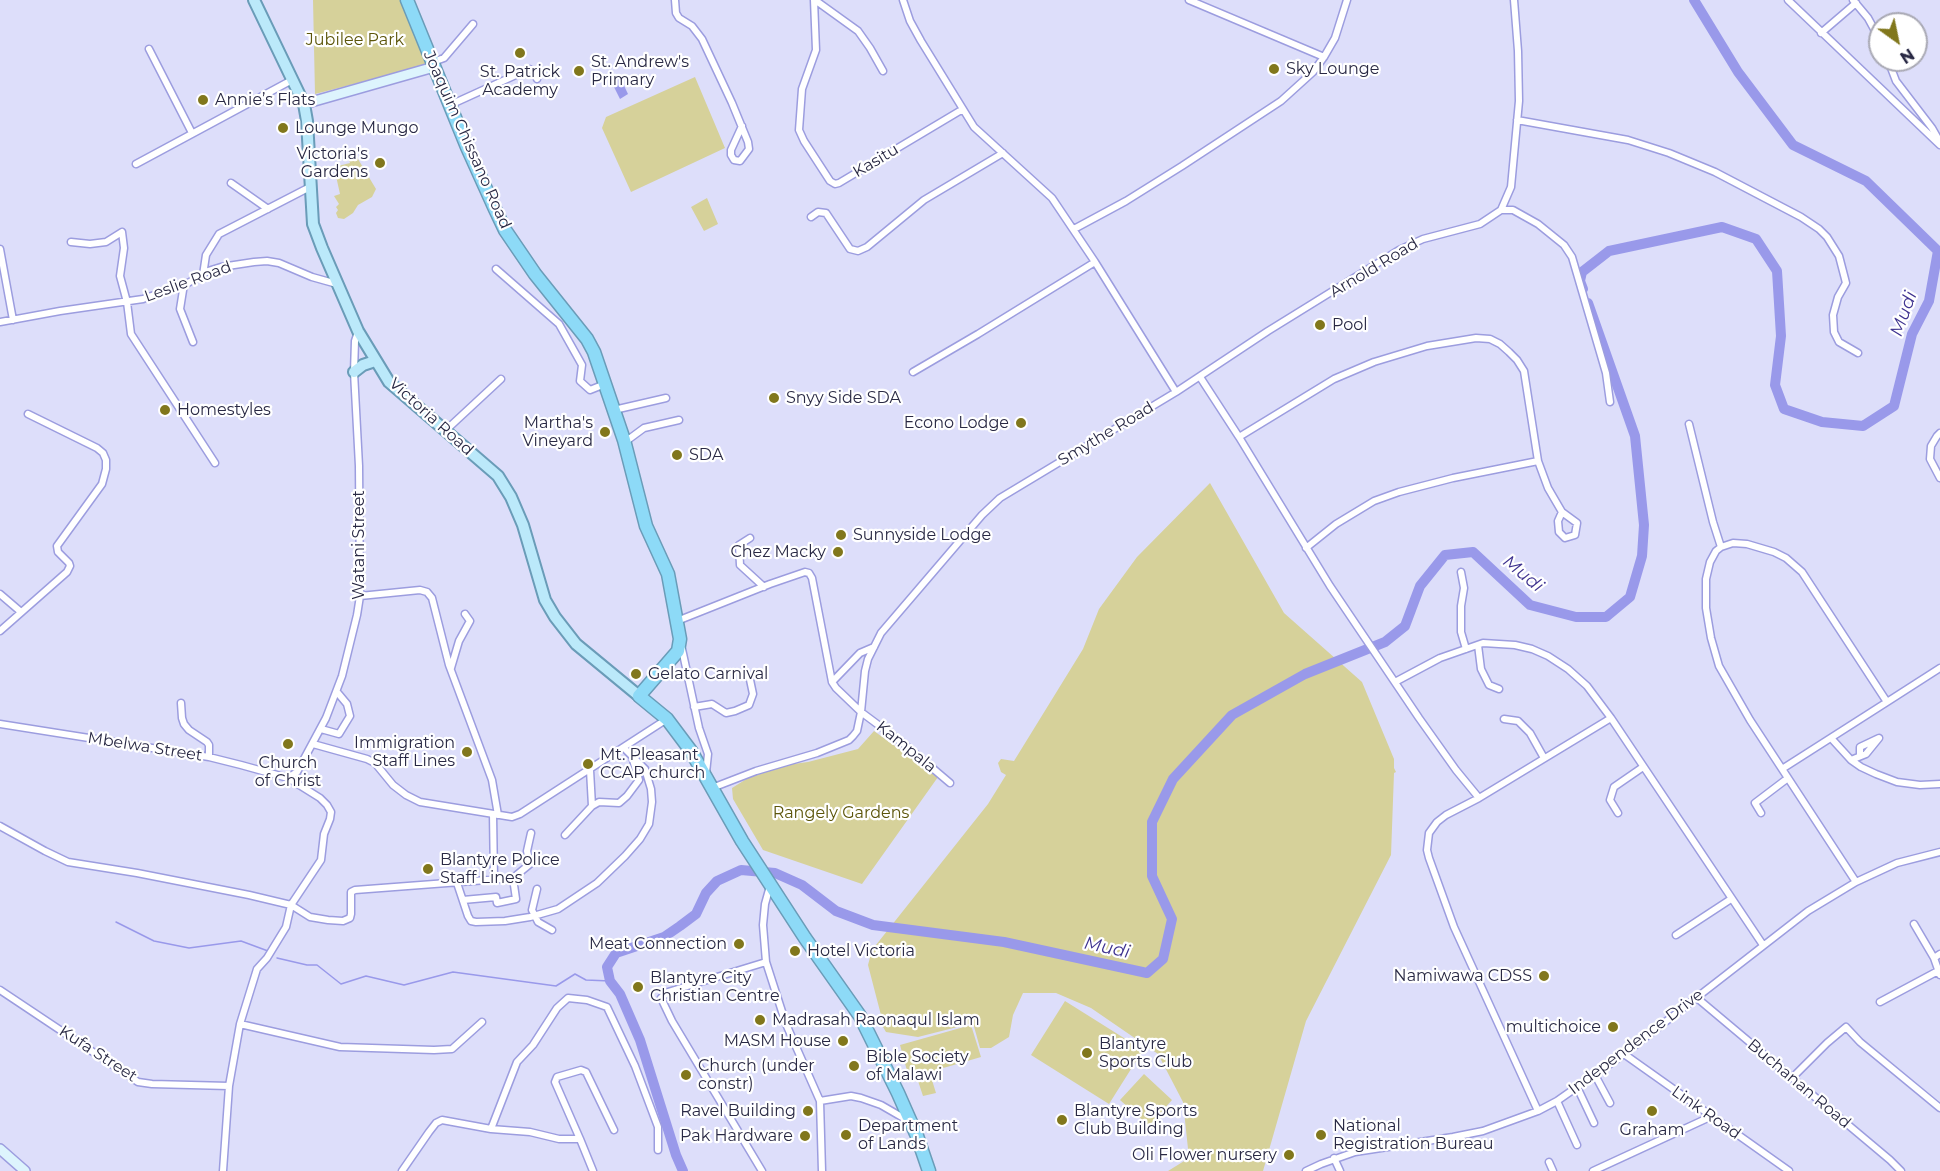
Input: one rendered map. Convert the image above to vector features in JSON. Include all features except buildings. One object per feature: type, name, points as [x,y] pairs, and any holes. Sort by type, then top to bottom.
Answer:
[{"type":"highway","name":"Joaquim Chissano Road","points":[[407,0],[467,147],[506,230],[534,274],[587,339],[594,352],[625,442],[646,526],[668,574],[680,639]]},
{"type":"highway","points":[[680,639],[678,651],[639,696],[667,720],[691,751],[768,882],[860,1016],[889,1072],[911,1122],[928,1171]]},
{"type":"main road","name":"Victoria Road","points":[[254,0],[304,104],[309,146],[313,224],[358,331],[375,362],[396,389],[498,476],[511,497],[523,525],[546,600],[563,629],[576,644],[639,696]]},
{"type":"main road","points":[[354,372],[363,365],[375,362]]},
{"type":"street","points":[[675,0],[676,13],[698,31],[706,46],[742,126],[749,149],[740,161],[734,160],[731,150],[742,126]]},
{"type":"street","points":[[814,0],[858,32],[883,71]]},
{"type":"street","name":"Kasitu","points":[[814,0],[816,50],[800,95],[799,130],[830,181],[838,183],[963,109]]},
{"type":"street","points":[[903,0],[915,31],[974,127],[1052,198],[1176,392]]},
{"type":"street","points":[[1189,0],[1324,57]]},
{"type":"street","points":[[1074,230],[1182,166],[1281,100],[1313,72],[1324,57],[1335,38],[1347,0]]},
{"type":"street","points":[[1514,0],[1519,101],[1510,187],[1501,210],[1513,210],[1538,224],[1564,245],[1572,256],[1606,373],[1610,402]]},
{"type":"street","points":[[1788,0],[1940,144]]},
{"type":"street","points":[[1821,33],[1854,2],[1868,18]]},
{"type":"street","points":[[304,104],[433,64],[444,58],[473,24]]},
{"type":"street","points":[[149,49],[192,133]]},
{"type":"street","points":[[449,105],[529,69],[534,70],[537,79]]},
{"type":"street","points":[[1893,72],[1896,81],[1932,128],[1940,144]]},
{"type":"street","points":[[136,164],[292,80]]},
{"type":"street","points":[[1517,120],[1628,140],[1669,153],[1715,172],[1801,216],[1827,237],[1839,256],[1846,283],[1838,297],[1833,315],[1834,332],[1839,342],[1858,353]]},
{"type":"street","points":[[811,217],[818,213],[826,213],[850,249],[858,251],[867,247],[924,200],[1003,153]]},
{"type":"street","points":[[231,183],[268,209]]},
{"type":"street","points":[[202,274],[206,255],[219,234],[310,187]]},
{"type":"street","name":"Arnold Road","points":[[1176,392],[1268,331],[1405,247],[1423,239],[1480,224],[1501,210]]},
{"type":"street","points":[[71,242],[90,244],[106,242],[122,232],[124,248],[120,276],[128,302],[133,336],[215,463]]},
{"type":"street","points":[[0,249],[13,320]]},
{"type":"street","name":"Leslie Road","points":[[0,322],[142,299],[184,284],[221,267],[267,261],[338,284]]},
{"type":"street","points":[[912,372],[1095,262]]},
{"type":"street","points":[[496,269],[558,324],[582,365],[580,381],[590,390],[605,384]]},
{"type":"street","points":[[184,284],[180,309],[192,342]]},
{"type":"street","name":"Watani Street","points":[[288,778],[297,772],[313,744],[337,692],[360,596],[359,466],[354,372],[355,341],[358,331]]},
{"type":"street","points":[[1239,437],[1334,379],[1374,362],[1427,346],[1476,338],[1490,339],[1500,344],[1517,360],[1524,371],[1538,461],[1548,488],[1562,512]]},
{"type":"street","points":[[1200,377],[1306,549],[1455,770],[1479,798]]},
{"type":"street","points":[[446,431],[501,379]]},
{"type":"street","name":"Smythe Road","points":[[712,788],[849,740],[857,731],[865,671],[881,633],[982,515],[1000,498],[1176,392]]},
{"type":"street","points":[[614,410],[666,398]]},
{"type":"street","points":[[0,631],[67,572],[69,563],[58,552],[57,546],[102,484],[106,469],[103,453],[97,448],[28,414]]},
{"type":"street","points":[[625,442],[644,428],[679,420]]},
{"type":"street","points":[[1689,424],[1721,547]]},
{"type":"street","points":[[1940,434],[1930,446],[1930,459],[1940,478]]},
{"type":"street","points":[[1306,549],[1336,524],[1374,501],[1453,478],[1538,461]]},
{"type":"street","points":[[750,538],[739,545],[740,565],[764,586]]},
{"type":"street","points":[[1856,882],[1782,770],[1719,666],[1711,638],[1705,593],[1710,562],[1721,547],[1733,543],[1762,547],[1786,558],[1802,572],[1887,702]]},
{"type":"street","points":[[677,621],[764,586],[805,572],[809,573],[812,578],[832,682]]},
{"type":"street","points":[[1461,572],[1464,588],[1461,632],[1466,649]]},
{"type":"street","points":[[360,596],[420,590],[427,592],[436,606],[450,668],[492,780],[495,814],[494,879]]},
{"type":"street","points":[[0,594],[21,612]]},
{"type":"street","points":[[450,668],[459,641],[470,621],[465,615]]},
{"type":"street","points":[[680,639],[694,707],[708,754],[706,776]]},
{"type":"street","points":[[1395,682],[1440,658],[1478,645],[1515,645],[1532,649],[1568,669],[1587,686],[1611,718],[1763,945]]},
{"type":"street","points":[[1478,645],[1481,669],[1489,685],[1499,689]]},
{"type":"street","points":[[832,682],[860,653],[874,647]]},
{"type":"street","points":[[1782,770],[1940,668]]},
{"type":"street","points":[[694,707],[712,704],[726,713],[748,705],[753,694],[749,675]]},
{"type":"street","name":"Kampala","points":[[832,682],[840,694],[861,712],[904,744],[950,783]]},
{"type":"street","points":[[321,729],[339,734],[350,716],[347,704],[337,692]]},
{"type":"street","points":[[181,703],[184,724],[207,742],[209,757]]},
{"type":"street","points":[[1538,1111],[1454,927],[1427,850],[1429,833],[1437,822],[1611,718]]},
{"type":"street","points":[[1504,719],[1518,722],[1530,733],[1544,759]]},
{"type":"street","points":[[313,744],[368,759],[375,763],[393,785],[420,802],[512,817],[667,720]]},
{"type":"street","name":"Mbelwa Street","points":[[0,723],[209,757],[288,778],[320,798],[331,812],[324,834],[321,860],[291,906]]},
{"type":"street","points":[[1831,738],[1851,760],[1861,767],[1897,782],[1920,785],[1940,784]]},
{"type":"street","points":[[457,883],[471,921],[505,921],[558,909],[590,888],[626,856],[649,824],[652,802],[645,769],[624,748]]},
{"type":"street","points":[[1851,760],[1860,755]]},
{"type":"street","points":[[565,835],[591,806],[599,802],[619,803],[627,796],[639,780],[633,759]]},
{"type":"street","points":[[1618,813],[1610,800],[1614,787],[1643,767]]},
{"type":"street","points":[[590,770],[591,806]]},
{"type":"street","points":[[1761,813],[1755,803],[1788,778]]},
{"type":"street","points":[[0,826],[68,862],[223,890],[291,906],[310,917],[343,921],[350,918],[352,891],[513,878],[530,864],[527,851],[531,833]]},
{"type":"street","name":"Independence Drive","points":[[1306,1171],[1335,1158],[1374,1148],[1483,1131],[1538,1111],[1557,1101],[1624,1054],[1808,911],[1856,882],[1897,863],[1940,852]]},
{"type":"street","points":[[463,900],[496,897],[497,903],[516,899],[513,878]]},
{"type":"street","points":[[768,882],[764,925],[766,962],[786,1024],[820,1101],[822,1171]]},
{"type":"street","points":[[537,889],[532,910],[538,922],[552,930]]},
{"type":"street","points":[[1676,934],[1731,899]]},
{"type":"street","points":[[224,1171],[229,1086],[240,1024],[257,969],[267,958],[286,927],[291,906]]},
{"type":"street","points":[[1880,1002],[1939,973],[1937,956],[1914,924]]},
{"type":"street","points":[[762,1171],[672,1021],[661,998],[663,994],[766,962]]},
{"type":"street","name":"Kufa Street","points":[[0,990],[138,1082],[229,1086]]},
{"type":"street","points":[[491,1129],[517,1062],[533,1045],[557,1008],[568,998],[587,1000],[607,1007],[635,1066],[658,1127],[658,1150]]},
{"type":"street","name":"Buchanan Road","points":[[1697,998],[1901,1171]]},
{"type":"street","points":[[240,1024],[340,1047],[434,1050],[452,1049],[482,1022]]},
{"type":"street","points":[[1792,1078],[1846,1027],[1860,1042],[1940,1108]]},
{"type":"street","name":"Link Road","points":[[1624,1054],[1789,1171]]},
{"type":"street","points":[[593,1171],[555,1082],[557,1077],[581,1070],[586,1072],[614,1130]]},
{"type":"street","points":[[1595,1075],[1610,1103]]},
{"type":"street","points":[[1577,1087],[1594,1123]]},
{"type":"street","points":[[820,1101],[851,1096],[861,1098],[881,1105],[911,1122]]},
{"type":"street","points":[[1557,1101],[1578,1145]]},
{"type":"street","points":[[1593,1171],[1710,1117]]},
{"type":"street","points":[[402,1171],[436,1123],[442,1120],[491,1129],[530,1132],[559,1139],[580,1139]]},
{"type":"street","points":[[0,1149],[26,1171]]},
{"type":"street","points":[[1335,1158],[1340,1171]]},
{"type":"street","points":[[1549,1162],[1553,1171]]},
{"type":"green space","name":"Jubilee Park","points":[[313,0],[403,0],[428,65],[315,94]]},
{"type":"green space","points":[[695,77],[725,148],[631,192],[602,128],[606,117]]},
{"type":"green space","points":[[347,152],[355,154],[376,189],[372,197],[358,205],[353,213],[344,219],[338,218],[336,213],[338,210],[336,207],[339,204],[334,196],[340,194],[334,167],[350,163]]},
{"type":"green space","points":[[707,198],[718,224],[704,231],[691,207]]},
{"type":"green space","name":"Blantyre Sports Club","points":[[1210,483],[1284,613],[1362,682],[1394,759],[1396,772],[1394,773],[1391,855],[1306,1021],[1263,1171],[1168,1171],[1189,1158],[1183,1102],[1158,1054],[1091,1008],[1056,993],[1023,993],[1013,1015],[1009,1037],[991,1048],[980,1048],[973,1023],[918,1037],[886,1032],[880,1022],[882,1019],[868,965],[872,950],[988,804],[1006,775],[1001,772],[998,763],[1001,759],[1014,761],[1083,649],[1099,609],[1137,557]]},
{"type":"green space","name":"Rangely Gardens","points":[[874,731],[938,777],[862,884],[763,850],[733,799],[732,788],[764,768],[808,762],[858,749]]},
{"type":"green space","name":"Blantyre Sports Club","points":[[1065,1001],[1143,1050],[1109,1104],[1031,1055]]},
{"type":"green space","points":[[971,1025],[981,1057],[909,1078],[900,1045]]},
{"type":"green space","points":[[1144,1074],[1172,1100],[1149,1126],[1120,1100]]},
{"type":"green space","points":[[931,1077],[936,1093],[923,1096],[918,1081]]},
{"type":"water","points":[[619,75],[628,94],[620,99],[610,79]]},
{"type":"waterway","name":"Mudi","points":[[1583,289],[1580,281],[1582,272],[1609,251],[1722,227],[1756,239],[1777,271],[1781,336],[1775,385],[1784,409],[1822,422],[1863,426],[1894,406],[1912,334],[1929,301],[1938,251],[1866,181],[1793,145],[1738,72],[1694,0]]},
{"type":"waterway","name":"Mudi","points":[[683,1171],[640,1040],[620,994],[610,981],[607,967],[616,953],[664,937],[696,914],[706,893],[717,881],[741,870],[775,873],[802,885],[836,911],[873,925],[1004,942],[1147,973],[1163,959],[1172,919],[1152,876],[1152,822],[1173,779],[1232,715],[1305,674],[1385,642],[1405,626],[1420,586],[1445,555],[1473,552],[1530,605],[1576,617],[1606,617],[1630,597],[1642,556],[1644,525],[1635,436],[1588,303]]},
{"type":"waterway","points":[[116,922],[154,941],[189,948],[241,941],[268,951]]},
{"type":"waterway","points":[[277,958],[317,965],[341,984],[366,976],[404,985],[453,972],[556,986],[575,974],[586,980],[610,981]]},
{"type":"place","name":"St. Patrick Academy","points":[[520,53]]},
{"type":"place","name":"Sky Lounge","points":[[1274,69]]},
{"type":"place","name":"St. Andrew's Primary","points":[[579,71]]},
{"type":"place","name":"Annie’s Flats","points":[[203,100]]},
{"type":"place","name":"Lounge Mungo","points":[[283,128]]},
{"type":"place","name":"Victoria's Gardens","points":[[380,163]]},
{"type":"place","name":"Pool","points":[[1320,325]]},
{"type":"place","name":"Snyy Side SDA","points":[[774,398]]},
{"type":"place","name":"Homestyles","points":[[165,410]]},
{"type":"place","name":"Econo Lodge","points":[[1021,423]]},
{"type":"place","name":"Martha's Vineyard","points":[[605,432]]},
{"type":"place","name":"SDA","points":[[677,455]]},
{"type":"place","name":"Sunnyside Lodge","points":[[841,535]]},
{"type":"place","name":"Chez Macky","points":[[838,552]]},
{"type":"place","name":"Gelato Carnival","points":[[636,674]]},
{"type":"place","name":"Church of Christ","points":[[288,744]]},
{"type":"place","name":"Immigration Staff Lines","points":[[467,752]]},
{"type":"place","name":"Mt. Pleasant CCAP church","points":[[588,764]]},
{"type":"place","name":"Blantyre Police Staff Lines","points":[[428,869]]},
{"type":"place","name":"Meat Connection","points":[[739,944]]},
{"type":"place","name":"Hotel Victoria","points":[[795,951]]},
{"type":"place","name":"Namiwawa CDSS","points":[[1544,976]]},
{"type":"place","name":"Blantyre City Christian Centre","points":[[638,987]]},
{"type":"place","name":"Madrasah Raonaqul Islam","points":[[760,1020]]},
{"type":"place","name":"multichoice","points":[[1613,1027]]},
{"type":"place","name":"MASM House","points":[[843,1041]]},
{"type":"place","name":"Blantyre Sports Club","points":[[1087,1053]]},
{"type":"place","name":"Bible Society of Malawi","points":[[854,1066]]},
{"type":"place","name":"Church (under constr)","points":[[686,1075]]},
{"type":"place","name":"Ravel Building","points":[[808,1111]]},
{"type":"place","name":"Graham","points":[[1652,1111]]},
{"type":"place","name":"Blantyre Sports Club Building","points":[[1062,1120]]},
{"type":"place","name":"Department of Lands","points":[[846,1135]]},
{"type":"place","name":"National Registration Bureau","points":[[1321,1135]]},
{"type":"place","name":"Pak Hardware","points":[[805,1136]]},
{"type":"place","name":"Oli Flower nursery","points":[[1289,1155]]}]
